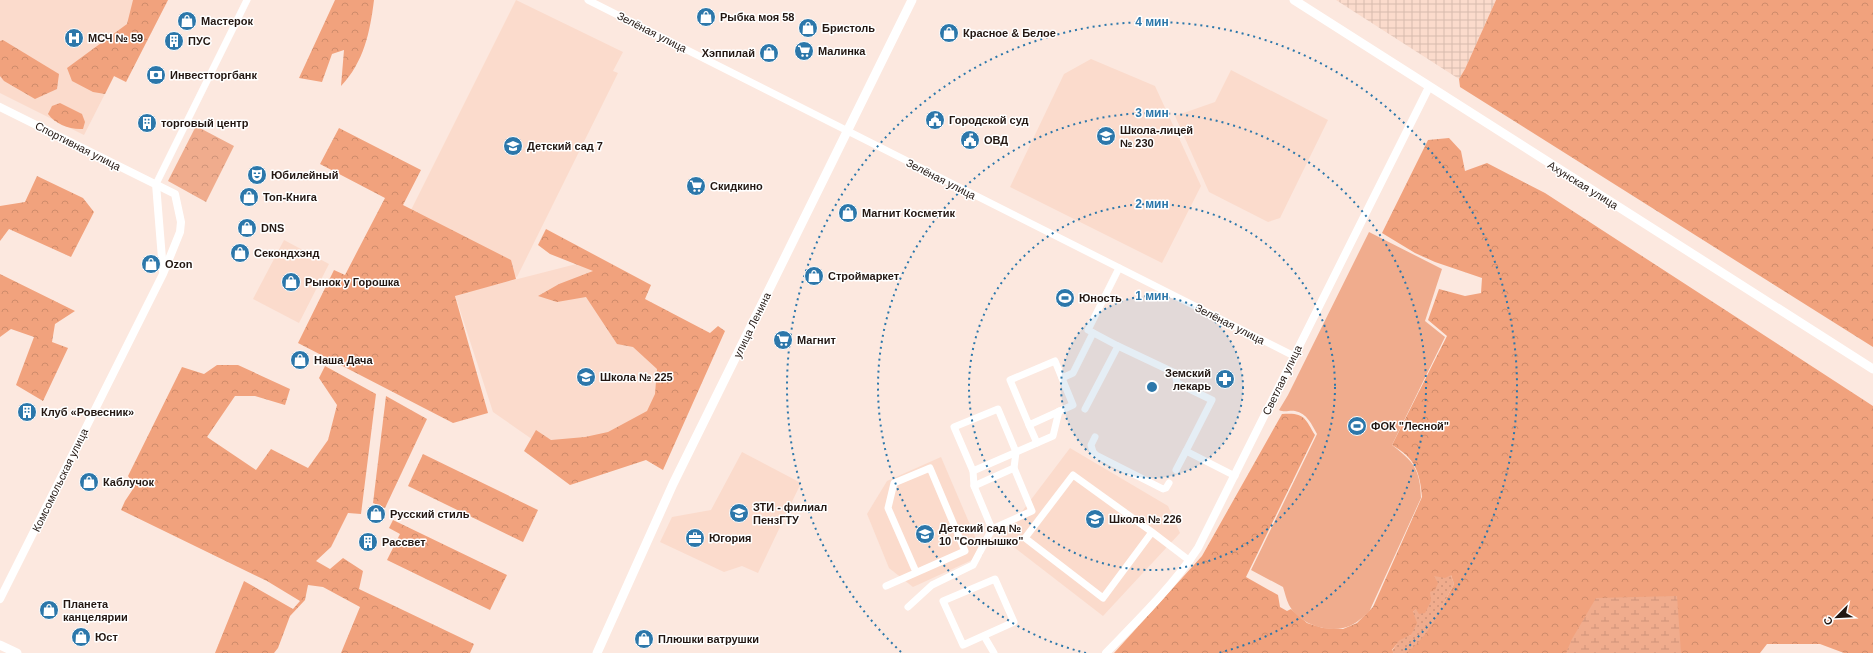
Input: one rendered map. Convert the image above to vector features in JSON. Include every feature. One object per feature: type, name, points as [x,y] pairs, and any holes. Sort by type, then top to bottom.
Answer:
[{"type":"main road","name":"улица Ленина","points":[[597,653],[673,484],[912,0]]},
{"type":"main road","name":"Ахунская улица","points":[[1294,0],[1873,369]]},
{"type":"main road","points":[[0,645],[17,653]]},
{"type":"street","points":[[163,274],[156,184],[248,0]]},
{"type":"street","name":"Зелёная улица","points":[[588,0],[847,132],[1294,356]]},
{"type":"street","name":"Светлая улица","points":[[1106,653],[1161,598],[1190,561],[1205,537],[1429,87]]},
{"type":"street","name":"Спортивная улица","points":[[0,107],[156,184]]},
{"type":"street","name":"Комсомольская улица","points":[[1,597],[163,274],[178,237],[180,222],[175,194],[156,184]]},
{"type":"street","points":[[160,236],[169,241],[178,237]]},
{"type":"street","points":[[1119,268],[1088,330],[1175,373],[1177,383],[1212,400],[1176,470]]},
{"type":"street","points":[[1062,378],[1073,373],[1093,332]]},
{"type":"street","points":[[1085,409],[1118,346]]},
{"type":"street","points":[[1029,425],[1073,405],[1054,361],[1010,380],[1029,425],[1037,443]]},
{"type":"street","points":[[908,607],[932,585],[973,565],[992,529],[1032,511],[1014,468],[1016,452],[998,409],[954,427],[973,471],[974,486],[992,529]]},
{"type":"street","points":[[973,471],[1053,436],[1059,411]]},
{"type":"street","points":[[1095,437],[1091,445],[1091,449],[1096,455],[1163,489],[1166,488],[1169,483]]},
{"type":"street","points":[[1186,451],[1235,476]]},
{"type":"street","points":[[886,586],[965,551],[930,468],[894,483],[888,508],[916,572]]},
{"type":"street","points":[[974,486],[1014,468]]},
{"type":"street","points":[[1152,532],[1103,598],[1025,538],[1073,475],[1152,532],[1190,561]]},
{"type":"street","points":[[995,579],[1014,622],[984,636],[963,646],[943,602],[995,579]]},
{"type":"street","points":[[984,636],[994,653]]},
{"type":"shaded area","name":"МСЧ № 59","points":[[0,0],[168,0],[126,82],[114,76],[84,135],[0,93]]},
{"type":"shaded area","name":"Детский сад 7","points":[[516,0],[623,52],[613,71],[618,73],[517,277],[407,218]]},
{"type":"shaded area","points":[[1336,0],[1496,0],[1459,79]]},
{"type":"shaded area","name":"Школа-лицей № 230","points":[[1091,59],[1155,86],[1201,186],[1162,263],[1010,187],[1064,74]]},
{"type":"shaded area","points":[[1231,70],[1328,120],[1280,218],[1268,222],[1209,192],[1175,116],[1215,102]]},
{"type":"shaded area","name":"Рынок у Горошка","points":[[284,240],[329,264],[299,323],[253,299]]},
{"type":"shaded area","name":"Школа № 225","points":[[592,260],[629,300],[706,343],[662,437],[562,460],[493,412],[455,295]]},
{"type":"shaded area","name":"Школа № 226","points":[[1070,448],[1168,506],[1180,533],[1103,616],[1002,538]]},
{"type":"shaded area","name":"ЗТИ - филиал ПензГТУ","points":[[742,452],[801,483],[758,573],[742,566],[724,572],[660,542],[672,517],[711,510]]},
{"type":"shaded area","name":"Детский сад № 10 \"Солнышко\"","points":[[941,457],[983,555],[913,587],[889,568],[867,514],[887,481]]},
{"type":"green space","points":[[133,0],[168,0],[126,82],[114,76],[105,94],[93,92],[72,81],[67,68],[127,24]]},
{"type":"green space","points":[[335,0],[374,0],[365,46],[349,77],[341,86],[344,50],[332,54],[322,82],[299,78]]},
{"type":"green space","points":[[1496,0],[1873,0],[1873,347],[1460,87],[1459,79]]},
{"type":"green space","points":[[3,40],[59,74],[57,89],[35,99],[4,81],[0,76],[0,41]]},
{"type":"green space","points":[[60,103],[82,114],[85,122],[83,129],[63,126],[51,118],[48,114],[52,106]]},
{"type":"green space","points":[[196,126],[234,146],[206,202],[168,181]]},
{"type":"green space","points":[[339,128],[421,170],[403,205],[511,260],[516,279],[455,296],[488,413],[453,423],[298,343],[334,270],[345,275],[385,198],[320,164]]},
{"type":"green space","points":[[1449,138],[1461,151],[1465,171],[1487,163],[1545,193],[1873,406],[1873,653],[1844,653],[1820,644],[1767,644],[1760,653],[1406,653],[1421,639],[1439,612],[1454,584],[1451,575],[1445,578],[1434,576],[1438,583],[1435,590],[1430,592],[1431,601],[1425,613],[1419,614],[1416,609],[1413,612],[1417,623],[1411,635],[1400,640],[1392,650],[1394,653],[1114,653],[1202,556],[1282,414],[1295,414],[1303,417],[1315,435],[1246,577],[1278,595],[1280,607],[1287,611],[1291,609],[1307,623],[1323,628],[1343,629],[1357,623],[1373,607],[1422,497],[1420,480],[1415,466],[1406,455],[1392,445],[1447,336],[1428,320],[1439,289],[1465,296],[1481,293],[1482,278],[1435,262],[1415,253],[1382,233],[1428,140]]},
{"type":"green space","points":[[37,176],[83,198],[94,212],[71,257],[9,229],[0,241],[0,206],[25,202]]},
{"type":"green space","points":[[546,229],[651,285],[645,299],[710,333],[718,326],[725,331],[663,470],[646,460],[570,485],[524,451],[536,430],[551,440],[585,437],[608,432],[647,411],[655,394],[657,369],[633,347],[617,344],[586,297],[557,302],[538,296],[559,284],[593,271],[550,254],[538,245]]},
{"type":"green space","name":"ФОК \"Лесной\"","points":[[1369,232],[1442,269],[1425,321],[1445,337],[1392,445],[1406,456],[1414,467],[1419,480],[1421,498],[1369,612],[1350,626],[1328,629],[1312,625],[1299,617],[1289,605],[1283,587],[1251,570],[1317,434],[1309,420],[1303,414],[1295,411],[1279,410],[1288,395]]},
{"type":"green space","points":[[0,274],[75,311],[55,324],[52,342],[68,348],[43,401],[16,385],[34,337],[11,329],[0,337]]},
{"type":"green space","points":[[217,365],[238,365],[290,389],[285,405],[255,396],[235,396],[207,437],[256,470],[271,449],[308,468],[328,440],[337,405],[319,378],[325,366],[376,394],[361,514],[348,513],[331,547],[316,561],[330,569],[343,558],[363,571],[359,589],[474,644],[470,653],[341,653],[360,607],[323,587],[308,585],[305,600],[290,616],[278,648],[274,653],[215,653],[244,581],[293,609],[300,601],[267,581],[121,510],[135,486],[128,476],[182,367],[204,374]]},
{"type":"green space","points":[[386,396],[427,419],[385,508],[373,503]]},
{"type":"green space","points":[[423,454],[538,510],[523,542],[408,486]]},
{"type":"green space","points":[[393,520],[507,575],[490,610],[387,560],[400,534],[389,528]]},
{"type":"green space","points":[[1434,575],[1451,575],[1454,584],[1434,622],[1421,641],[1407,653],[1394,653],[1392,651],[1400,639],[1411,635],[1413,612],[1430,592]]},
{"type":"green space","points":[[1677,596],[1681,653],[1566,653],[1572,639],[1596,598]]},
{"type":"place","name":"Рыбка моя 58","points":[[706,17]]},
{"type":"place","name":"Мастерок","points":[[187,21]]},
{"type":"place","name":"Бристоль","points":[[808,28]]},
{"type":"place","name":"Красное & Белое","points":[[949,33]]},
{"type":"place","name":"МСЧ № 59","points":[[74,38]]},
{"type":"place","name":"ПУС","points":[[174,41]]},
{"type":"place","name":"Малинка","points":[[804,51]]},
{"type":"place","name":"Хэппилай","points":[[769,53]]},
{"type":"place","name":"Инвестторгбанк","points":[[156,75]]},
{"type":"place","name":"Городской суд","points":[[935,120]]},
{"type":"place","name":"торговый центр","points":[[147,123]]},
{"type":"place","name":"Школа-лицей № 230","points":[[1106,136]]},
{"type":"place","name":"ОВД","points":[[970,140]]},
{"type":"place","name":"Детский сад 7","points":[[513,146]]},
{"type":"place","name":"Юбилейный","points":[[257,175]]},
{"type":"place","name":"Скидкино","points":[[696,186]]},
{"type":"place","name":"Топ-Книга","points":[[249,197]]},
{"type":"place","name":"Магнит Косметик","points":[[848,213]]},
{"type":"place","name":"DNS","points":[[247,228]]},
{"type":"place","name":"Секондхэнд","points":[[240,253]]},
{"type":"place","name":"Ozon","points":[[151,264]]},
{"type":"place","name":"Строймаркет","points":[[814,276]]},
{"type":"place","name":"Рынок у Горошка","points":[[291,282]]},
{"type":"place","name":"Юность","points":[[1065,298]]},
{"type":"place","name":"Магнит","points":[[783,340]]},
{"type":"place","name":"Наша Дача","points":[[300,360]]},
{"type":"place","name":"Школа № 225","points":[[586,377]]},
{"type":"place","name":"Земский лекарь","points":[[1225,379]]},
{"type":"place","name":"Клуб «Ровесник»","points":[[27,412]]},
{"type":"place","name":"ФОК \"Лесной\"","points":[[1357,426]]},
{"type":"place","name":"Каблучок","points":[[89,482]]},
{"type":"place","name":"ЗТИ - филиал ПензГТУ","points":[[739,513]]},
{"type":"place","name":"Русский стиль","points":[[376,514]]},
{"type":"place","name":"Школа № 226","points":[[1095,519]]},
{"type":"place","name":"Детский сад № 10 \"Солнышко\"","points":[[925,534]]},
{"type":"place","name":"Югория","points":[[695,538]]},
{"type":"place","name":"Рассвет","points":[[368,542]]},
{"type":"place","name":"Планета канцелярии","points":[[49,610]]},
{"type":"place","name":"Юст","points":[[81,637]]},
{"type":"place","name":"Плюшки ватрушки","points":[[644,639]]}]
